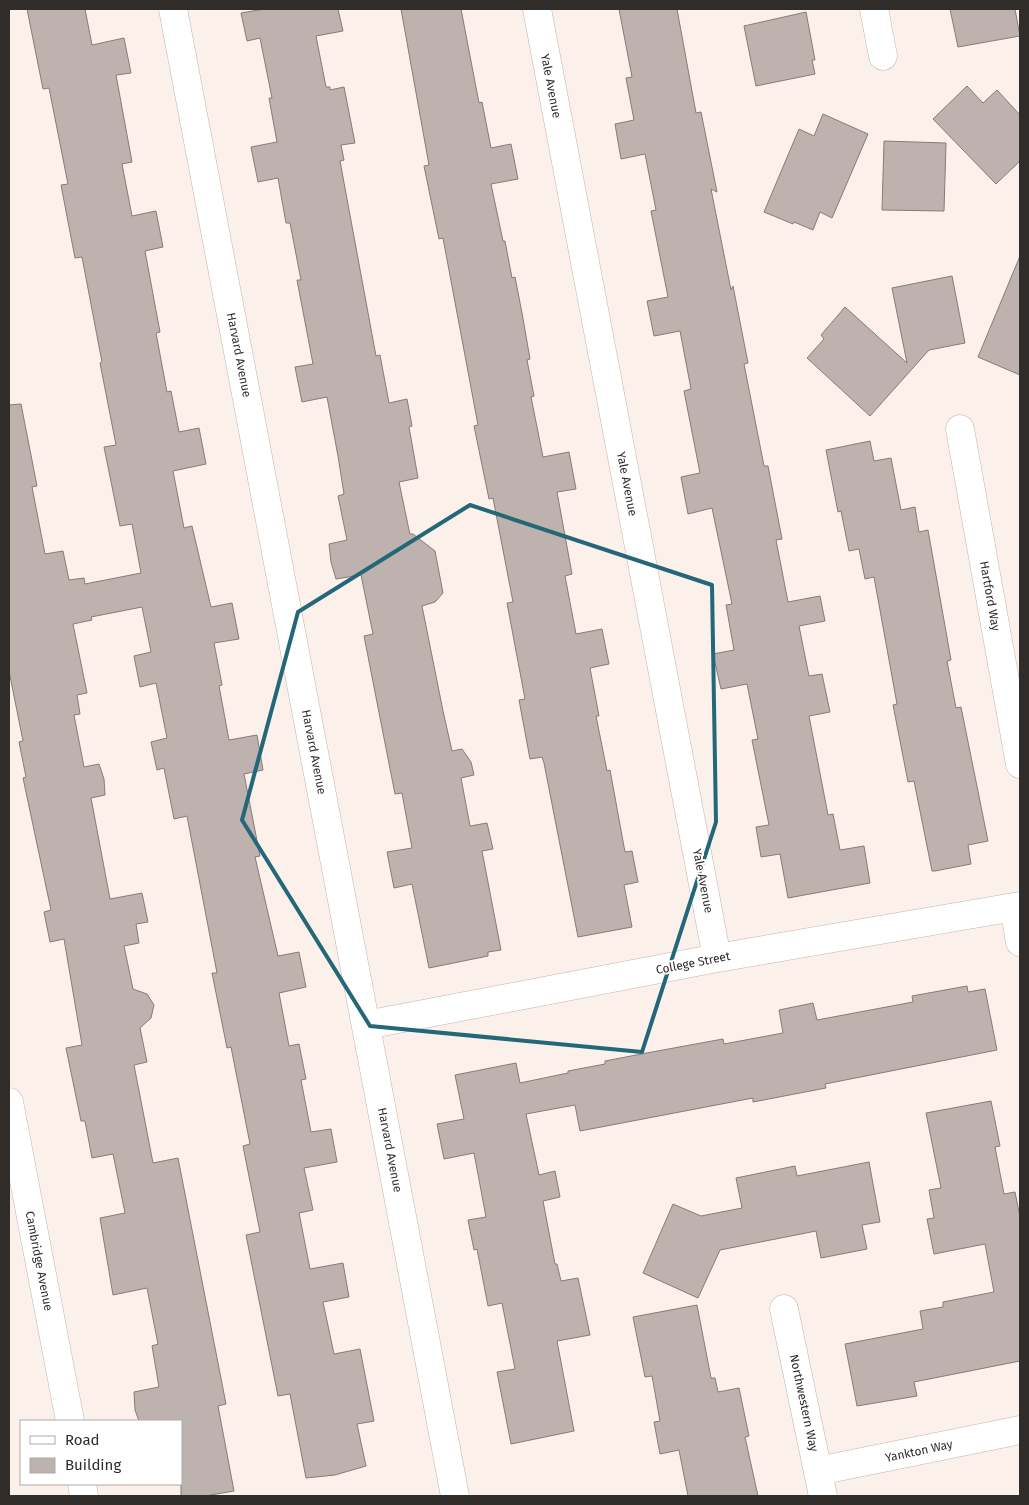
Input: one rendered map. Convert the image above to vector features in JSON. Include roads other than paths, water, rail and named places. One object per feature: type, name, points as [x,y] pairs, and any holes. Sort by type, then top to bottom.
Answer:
[{"type":"street","name":"Harvard Avenue","points":[[174,9],[455,1496]]},
{"type":"street","name":"Yale Avenue","points":[[537,9],[717,958]]},
{"type":"street","points":[[874,9],[883,56]]},
{"type":"street","name":"Hartford Way","points":[[960,428],[1020,764]]},
{"type":"street","name":"College Street","points":[[366,1025],[717,958],[1017,907]]},
{"type":"street","points":[[1017,907],[1020,942]]},
{"type":"street","name":"Cambridge Avenue","points":[[9,1102],[70,1420]]},
{"type":"street","name":"Northwestern Way","points":[[784,1309],[820,1484]]},
{"type":"street","name":"Yankton Way","points":[[820,1484],[1020,1430]]}]
